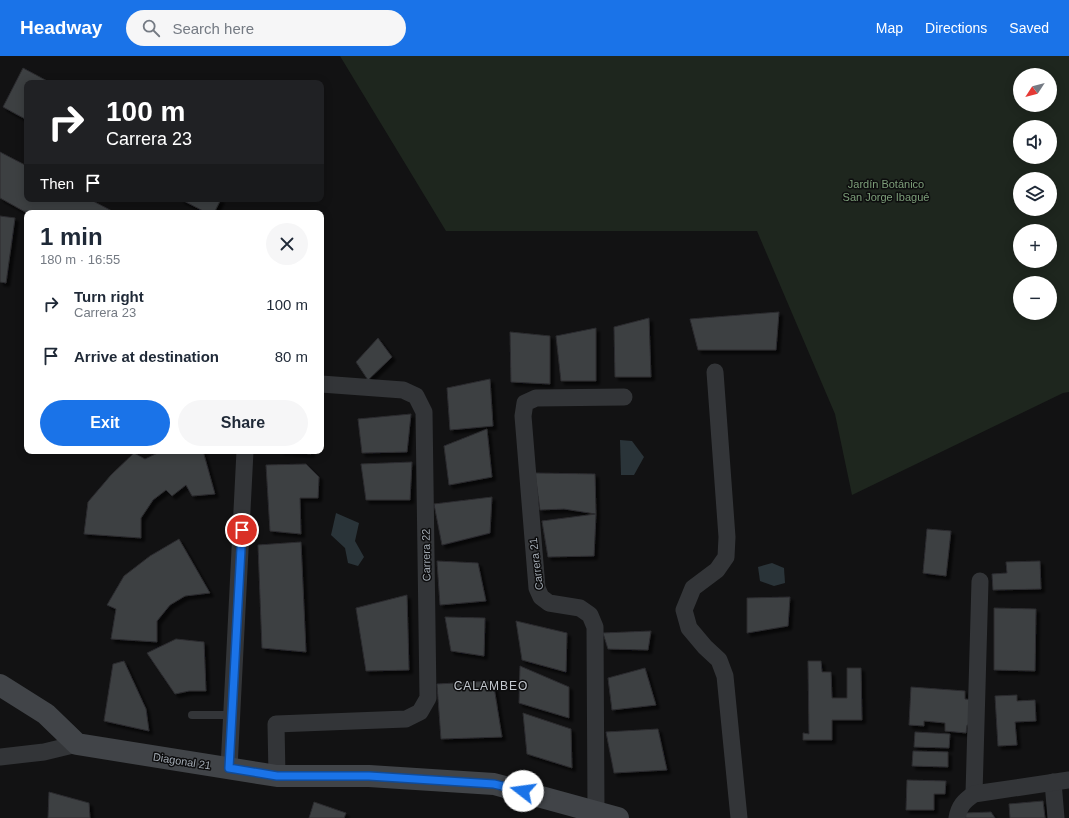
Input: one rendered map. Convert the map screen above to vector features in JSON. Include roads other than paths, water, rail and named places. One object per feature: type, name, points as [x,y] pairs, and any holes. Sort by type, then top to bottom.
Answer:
[{"type":"street","points":[[715,372],[728,537],[726,557],[717,570],[693,588],[684,610],[689,628],[718,660],[725,676],[739,818]]},
{"type":"street","name":"Carrera 22","points":[[277,776],[276,724],[406,719],[420,712],[428,698],[424,412],[416,396],[403,390],[324,384]]},
{"type":"street","name":"Carrera 21","points":[[596,811],[595,627],[590,615],[580,608],[549,603],[541,597],[537,588],[523,416],[525,403],[536,398],[624,397]]},
{"type":"street","points":[[229,768],[245,454]]},
{"type":"street","points":[[974,794],[980,581]]},
{"type":"street","points":[[0,685],[46,714],[77,744]]},
{"type":"street","points":[[0,757],[44,752],[77,744]]},
{"type":"street","name":"Diagonal 21","points":[[77,744],[277,776],[369,776],[494,784],[618,818]]},
{"type":"street","points":[[957,818],[958,810],[964,800],[974,794],[1061,781],[1056,818]]},
{"type":"lane","points":[[192,715],[232,715]]},
{"type":"district","name":"CALAMBEO","points":[[491,686]]},
{"type":"park label","name":"Jardín Botánico San Jorge Ibagué","points":[[886,190]]}]
